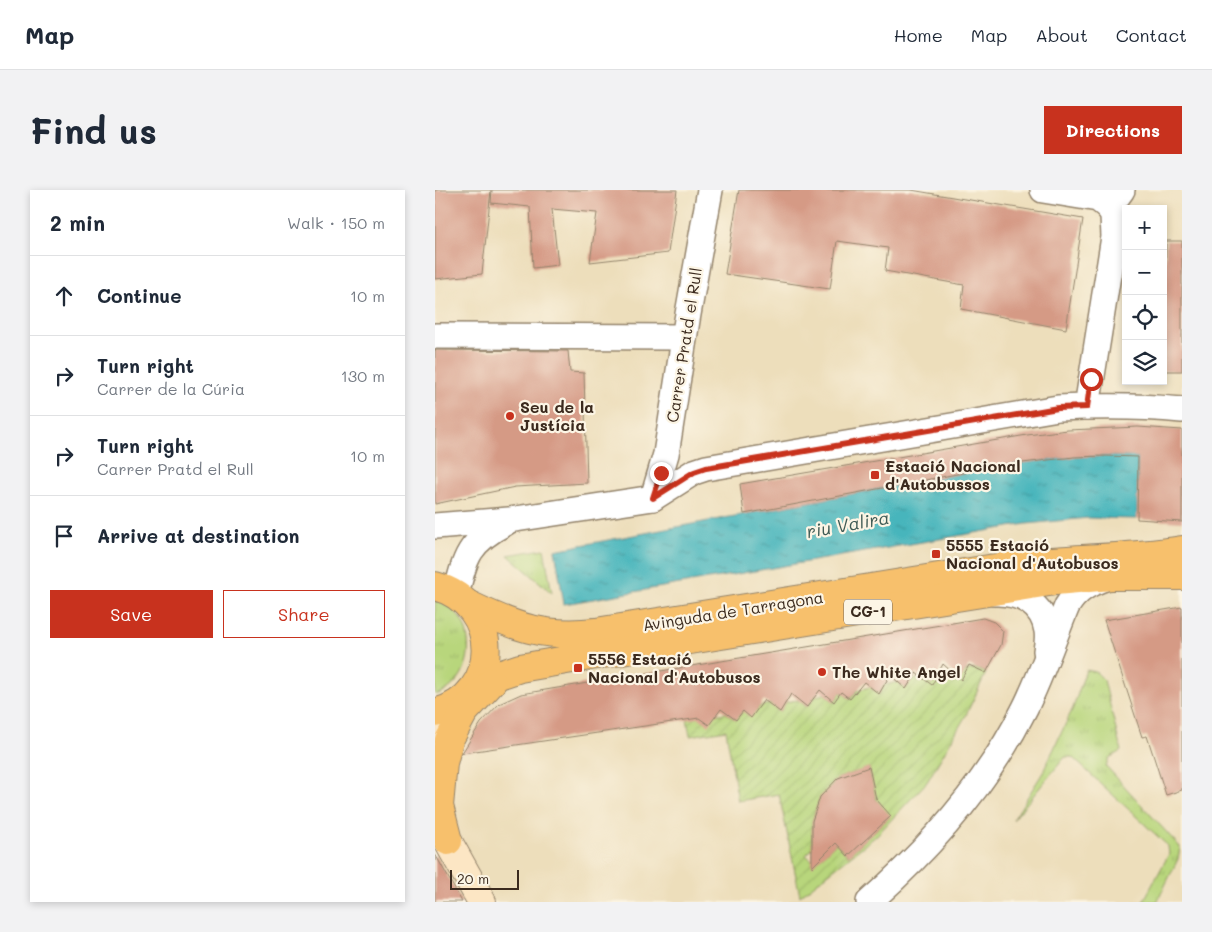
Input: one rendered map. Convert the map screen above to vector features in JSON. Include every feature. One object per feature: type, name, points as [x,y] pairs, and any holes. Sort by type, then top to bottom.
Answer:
[{"type":"highway","name":"Avinguda de Tarragona","points":[[453,595],[498,619],[527,630],[570,635],[606,631],[1027,563],[1153,554],[1182,550]]},
{"type":"highway","name":"Avinguda de Tarragona","points":[[454,703],[496,676],[520,668],[1055,581],[1111,576],[1182,576]]},
{"type":"highway","points":[[453,595],[481,625],[486,643],[486,656],[483,668],[454,703]]},
{"type":"highway","points":[[448,841],[439,806],[443,764],[449,740],[464,712],[476,698],[492,682],[520,668]]},
{"type":"main road","points":[[435,734],[454,703]]},
{"type":"main road","points":[[435,818],[482,902]]},
{"type":"street","name":"Carrer Pratd el Rull","points":[[653,498],[666,454],[710,190]]},
{"type":"street","points":[[1043,190],[1098,199],[1116,199],[1113,215],[1114,237],[1087,407]]},
{"type":"street","points":[[435,336],[684,337]]},
{"type":"street","points":[[435,526],[509,520],[653,498],[694,472],[706,468],[1058,408],[1148,407],[1182,410]]},
{"type":"street","points":[[453,595],[469,554],[477,542],[488,532],[509,520]]},
{"type":"street","points":[[869,902],[930,845],[983,777],[1025,708],[1067,606],[1074,594],[1087,584],[1111,576]]},
{"type":"street","points":[[985,593],[1006,592],[1022,597],[1033,604],[1043,617],[1048,632],[1046,658]]},
{"type":"green space","points":[[544,549],[552,593],[508,555]]},
{"type":"green space","points":[[435,600],[450,607],[460,618],[466,632],[468,648],[466,663],[460,677],[449,688],[435,695]]},
{"type":"green space","points":[[976,669],[986,673],[965,717],[927,782],[876,836],[800,896],[779,794],[738,801],[726,730],[690,736],[687,719],[726,713],[736,720],[743,711],[751,717],[759,708],[770,704],[780,712],[786,702],[798,700],[807,707],[815,696],[825,694],[834,702],[841,692],[850,699],[858,690],[870,687],[879,694],[884,685],[898,682],[906,689],[912,680],[923,678],[932,685],[937,676],[953,673],[961,679],[966,670]],"holes":[[[869,768],[876,799],[890,817],[848,856],[836,843],[815,863],[806,855],[812,849],[812,821],[820,797],[838,778]]]},
{"type":"green space","points":[[1086,670],[1096,672],[1104,680],[1121,751],[1109,758],[1106,766],[1180,847],[1178,859],[1157,902],[1143,902],[1169,854],[1168,846],[1072,757],[1065,757],[1013,820],[1042,774],[1073,708]]},
{"type":"water","name":"riu Valira","points":[[1074,457],[1138,457],[1137,519],[1088,518],[1026,524],[564,604],[555,550],[1005,465]]},
{"type":"building","points":[[435,190],[491,190],[482,274],[435,279]]},
{"type":"building","points":[[492,190],[677,190],[668,253],[590,262],[597,213],[552,209],[558,265],[533,268],[530,207],[491,203]]},
{"type":"building","points":[[739,190],[911,190],[1083,219],[1066,329],[961,309],[964,285],[885,271],[888,248],[837,241],[830,289],[725,274]]},
{"type":"building","points":[[1167,241],[1182,241],[1182,371],[1167,371]]},
{"type":"building","name":"Seu de la Justícia","points":[[435,350],[568,351],[570,372],[584,373],[587,483],[515,487],[435,504]]},
{"type":"building","name":"Estació Nacional d'Autobussos","points":[[1138,427],[1182,430],[1182,522],[1137,519],[1138,457],[1106,456],[1074,457],[1005,465],[744,514],[740,484],[1027,435],[1068,430]]},
{"type":"building","points":[[1182,607],[1182,790],[1166,795],[1147,736],[1142,737],[1104,620]]},
{"type":"building","name":"The White Angel","points":[[983,618],[994,622],[1003,631],[1001,645],[986,673],[969,665],[961,680],[943,664],[932,685],[916,673],[906,689],[890,675],[879,694],[864,682],[850,699],[841,692],[834,702],[820,690],[807,707],[791,694],[780,712],[764,700],[751,718],[743,711],[736,720],[721,709],[709,725],[699,718],[462,753],[481,723],[499,704],[521,694]]},
{"type":"building","points":[[869,767],[876,799],[891,816],[848,856],[836,843],[812,867],[812,821],[820,797],[838,778]]},
{"type":"building","points":[[435,854],[462,902],[435,902]]},
{"type":"place","name":"Seu de la Justícia","points":[[510,416]]},
{"type":"place","name":"Estació Nacional d'Autobussos","points":[[875,475]]},
{"type":"place","name":"5555 Estació Nacional d'Autobusos","points":[[936,554]]},
{"type":"place","name":"5556 Estació Nacional d'Autobusos","points":[[578,668]]},
{"type":"place","name":"The White Angel","points":[[822,672]]},
{"type":"route","points":[[661,473],[653,498],[694,472],[706,468],[1058,408],[1087,407],[1091,379]]}]
